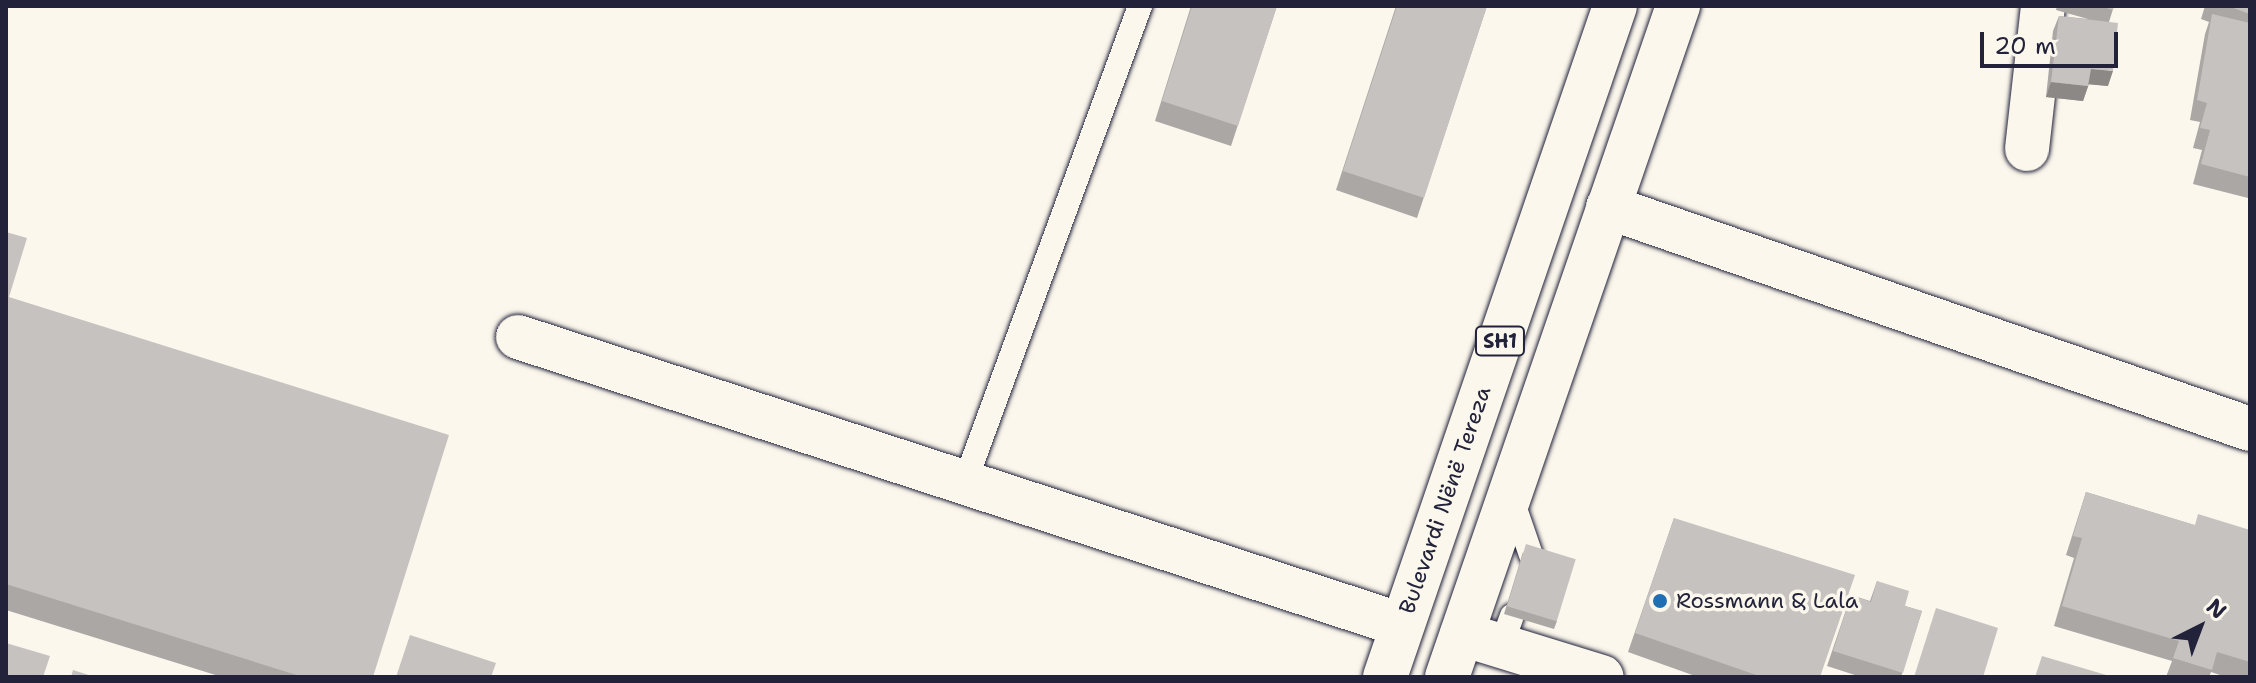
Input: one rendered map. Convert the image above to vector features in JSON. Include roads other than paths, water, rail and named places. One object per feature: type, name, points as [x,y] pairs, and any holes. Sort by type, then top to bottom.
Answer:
[{"type":"street","name":"Bulevardi Nënë Tereza","points":[[1385,677],[1615,6]]},
{"type":"street","name":"SH1","points":[[1447,677],[1492,632],[1510,494],[1678,6]]},
{"type":"street","points":[[2027,149],[2043,6]]},
{"type":"street","points":[[1608,207],[2250,429]]},
{"type":"street","points":[[518,337],[1402,625]]},
{"type":"street","points":[[1492,632],[1602,677]]},
{"type":"lane","points":[[965,482],[1140,6]]},
{"type":"lane","points":[[1510,494],[1531,555]]},
{"type":"place","name":"Rossmann & Lala","points":[[1660,601]]}]
